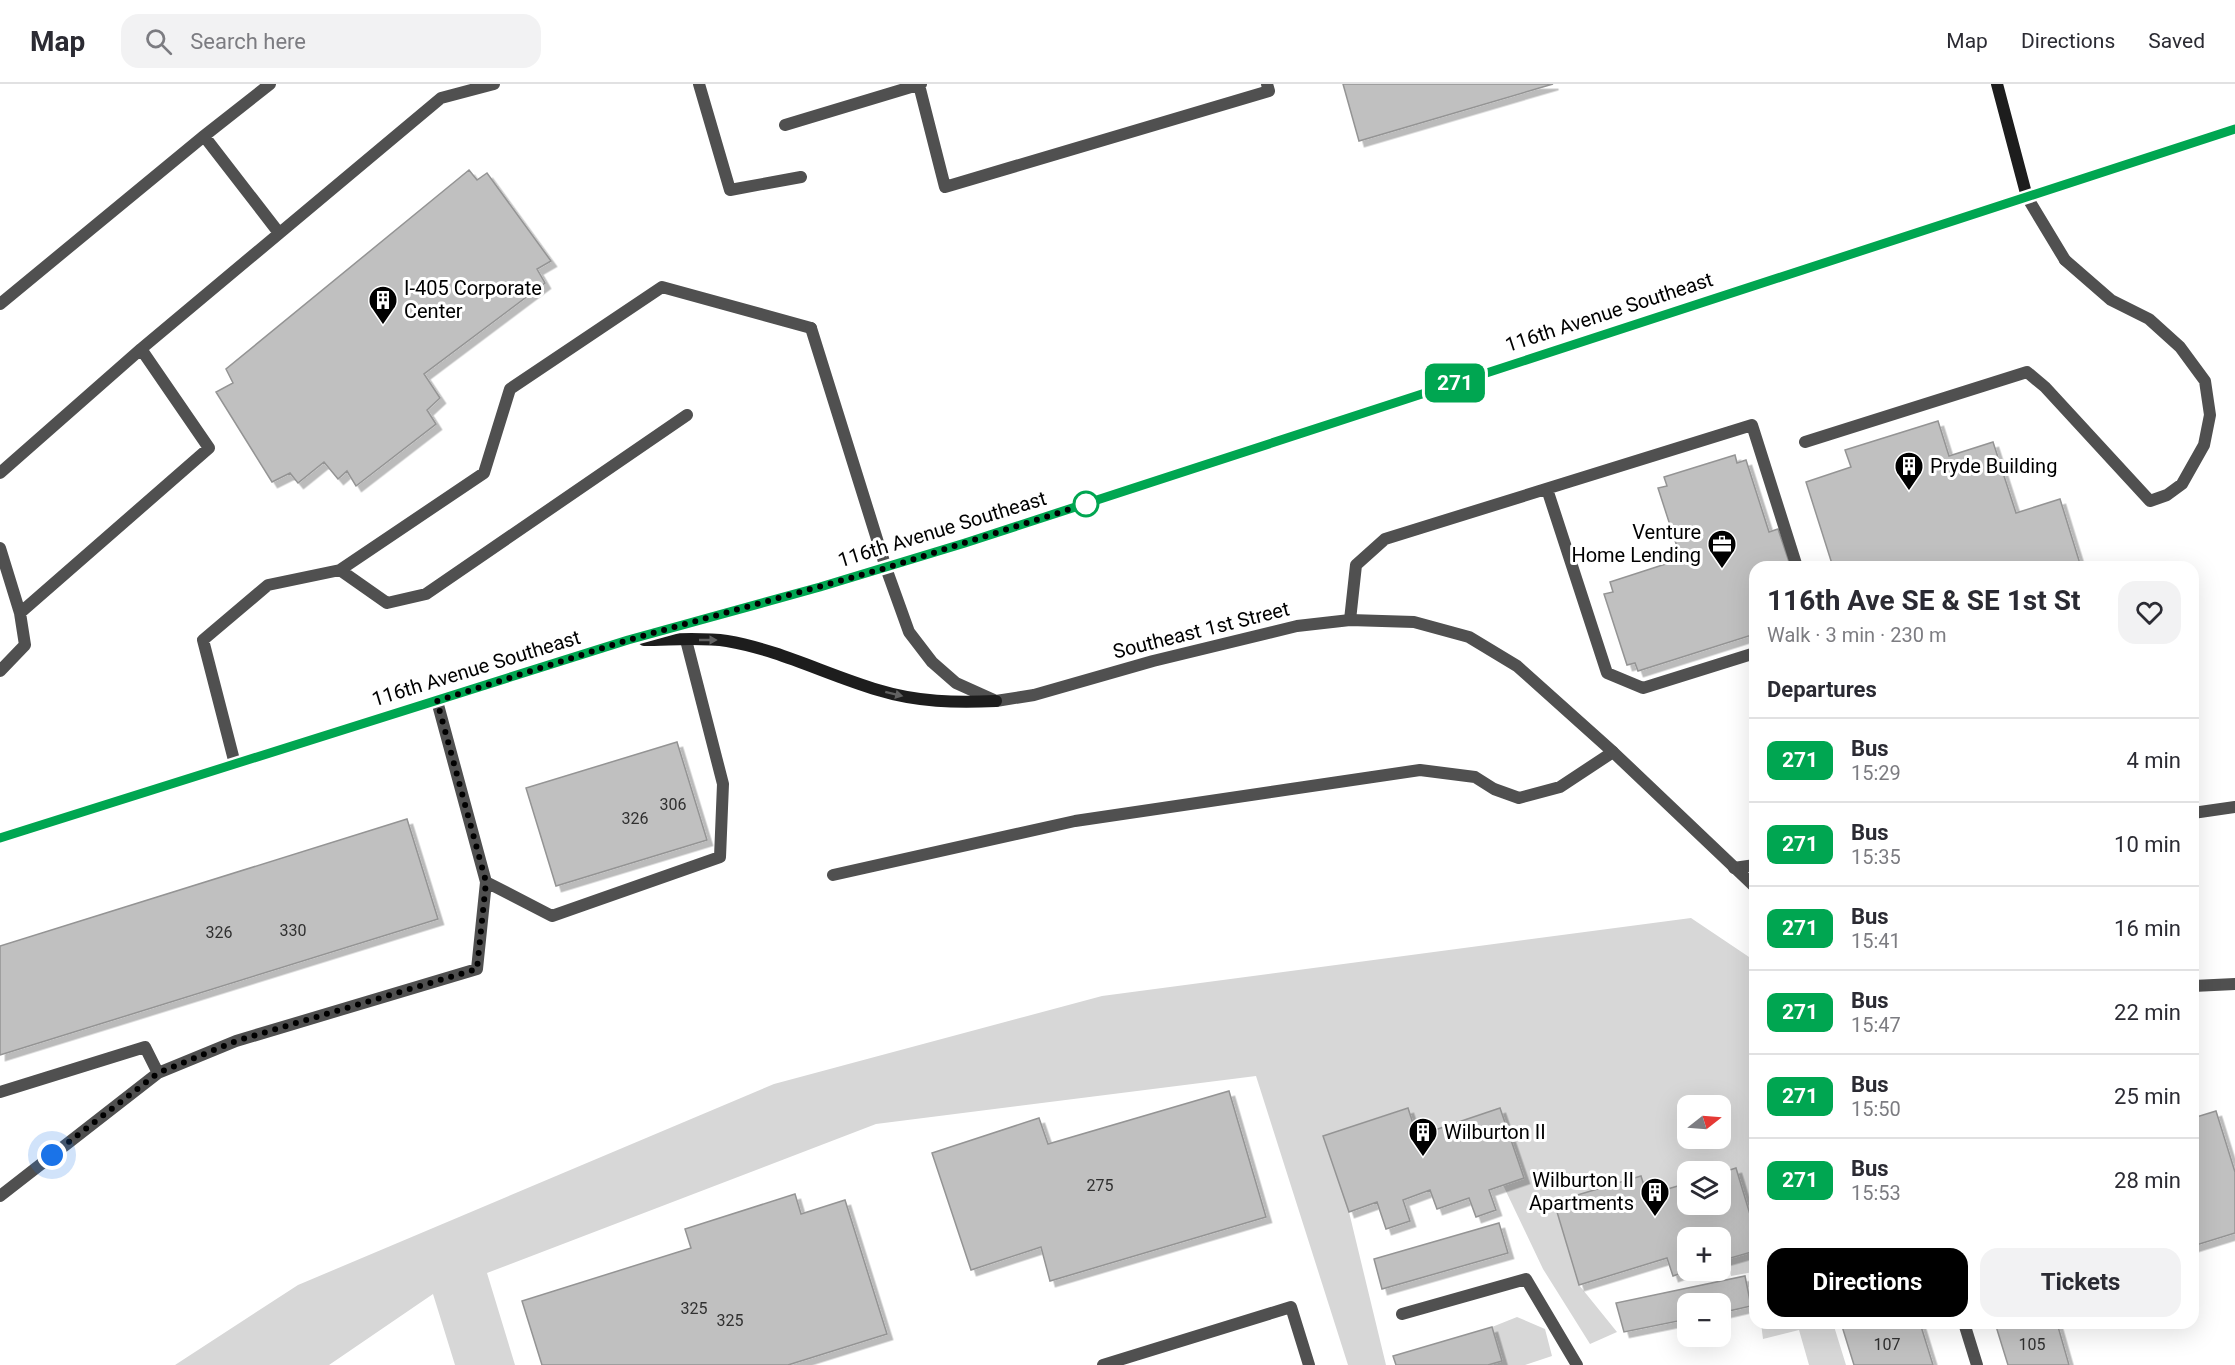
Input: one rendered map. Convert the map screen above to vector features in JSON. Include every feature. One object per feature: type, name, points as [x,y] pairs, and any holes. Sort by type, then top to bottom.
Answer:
[{"type":"main road","points":[[1997,84],[2027,196]]},
{"type":"main road","name":"116th Avenue Southeast","points":[[0,838],[628,640],[886,568],[1085,505],[2235,129]]},
{"type":"main road","points":[[628,640],[724,641],[771,651],[879,690],[910,698],[964,702],[996,701]]},
{"type":"street","points":[[0,304],[270,84]]},
{"type":"street","points":[[0,472],[141,349],[441,98],[494,84]]},
{"type":"street","points":[[699,84],[730,190],[801,177]]},
{"type":"street","points":[[785,125],[920,84],[945,187],[1269,92],[1267,84]]},
{"type":"street","points":[[204,136],[279,233]]},
{"type":"street","points":[[1805,442],[2027,372],[2046,387],[2150,501],[2167,495],[2182,484],[2204,445],[2210,415],[2205,381],[2180,347],[2149,319],[2111,300],[2065,260],[2027,196]]},
{"type":"street","points":[[235,764],[203,640],[268,585],[340,570],[484,473],[510,389],[662,287],[811,328],[886,568],[909,632],[932,662],[956,682],[996,701]]},
{"type":"street","points":[[20,613],[209,448],[141,349]]},
{"type":"street","points":[[340,570],[387,603],[426,594],[687,415]]},
{"type":"street","points":[[1350,620],[1356,564],[1385,539],[1752,425],[1795,561]]},
{"type":"street","points":[[1547,489],[1607,674],[1643,688],[1749,655]]},
{"type":"street","points":[[0,548],[20,613],[25,645],[0,671]]},
{"type":"street","name":"Southeast 1st Street","points":[[996,701],[1034,695],[1153,661],[1297,626],[1350,620],[1414,622],[1469,637],[1517,666],[1613,752],[1749,882]]},
{"type":"street","points":[[486,882],[552,915],[720,856],[723,784],[686,640]]},
{"type":"street","points":[[0,1196],[158,1073],[236,1041],[477,969],[486,882],[437,701]]},
{"type":"street","points":[[833,875],[1075,820],[1420,770],[1475,777],[1494,789],[1519,798],[1560,787],[1613,752]]},
{"type":"street","points":[[2199,812],[2235,807]]},
{"type":"street","points":[[1734,868],[1749,866]]},
{"type":"street","points":[[2199,986],[2235,984]]},
{"type":"street","points":[[0,1092],[145,1047],[158,1073]]},
{"type":"street","points":[[1402,1314],[1526,1279],[1577,1365]]},
{"type":"street","points":[[1103,1365],[1291,1306],[1309,1365]]},
{"type":"street","points":[[1966,1329],[1977,1365]]},
{"type":"shaded area","points":[[1691,918],[1749,957],[1749,1211],[1736,1168],[1731,1170],[1731,1161],[1677,1161],[1677,1186],[1647,1195],[1641,1176],[1554,1202],[1579,1285],[1617,1332],[1590,1344],[1543,1269],[1503,1185],[1524,1178],[1500,1108],[1417,1136],[1407,1108],[1323,1136],[1349,1212],[1386,1365],[1348,1365],[1256,1076],[876,1124],[487,1273],[515,1365],[455,1365],[433,1294],[329,1365],[175,1365],[298,1285],[774,1084],[1102,996]]},
{"type":"shaded area","points":[[1749,1253],[1749,1273],[1731,1276],[1731,1258]]},
{"type":"shaded area","points":[[1517,1317],[1545,1329],[1552,1356],[1525,1365],[1488,1365],[1502,1360],[1492,1327]]},
{"type":"shaded area","points":[[1762,1329],[1835,1329],[1846,1365],[1809,1365],[1799,1330],[1763,1339]]},
{"type":"building","points":[[1343,84],[1553,84],[1359,141]]},
{"type":"building","name":"I-405 Corporate Center","points":[[469,170],[477,180],[487,173],[551,261],[537,269],[545,283],[424,374],[440,398],[427,410],[436,424],[356,486],[347,471],[338,479],[324,462],[298,483],[290,473],[272,482],[216,392],[233,383],[226,369]]},
{"type":"building","name":"Pryde Building","points":[[1938,421],[1949,456],[1993,442],[2016,513],[2060,499],[2079,561],[1831,561],[1806,482],[1851,467],[1845,450]]},
{"type":"building","points":[[1735,455],[1737,463],[1746,460],[1769,532],[1778,529],[1789,561],[1749,561],[1749,636],[1638,671],[1635,663],[1627,665],[1604,594],[1613,592],[1610,582],[1681,559],[1658,488],[1667,486],[1664,477]]},
{"type":"building","points":[[677,742],[707,840],[556,886],[526,788]]},
{"type":"building","points":[[407,819],[438,919],[0,1055],[0,946]]},
{"type":"building","points":[[1229,1091],[1266,1217],[1050,1281],[1041,1247],[971,1270],[932,1153],[1039,1118],[1048,1144]]},
{"type":"building","name":"Wilburton II","points":[[1408,1108],[1417,1136],[1500,1108],[1524,1178],[1489,1190],[1496,1210],[1476,1217],[1469,1198],[1437,1209],[1430,1190],[1403,1200],[1410,1221],[1386,1229],[1377,1202],[1349,1212],[1323,1136]]},
{"type":"building","points":[[2216,1111],[2235,1172],[2235,1233],[2199,1244],[2199,1116]]},
{"type":"building","name":"Wilburton II Apartments","points":[[1736,1168],[1749,1211],[1749,1253],[1731,1258],[1731,1227],[1677,1227],[1677,1275],[1673,1276],[1667,1258],[1579,1285],[1554,1202],[1641,1176],[1647,1195],[1677,1186],[1677,1215],[1731,1215],[1731,1170]]},
{"type":"building","points":[[795,1194],[801,1214],[845,1200],[887,1334],[788,1365],[542,1365],[522,1301],[691,1248],[685,1229]]},
{"type":"building","points":[[1499,1223],[1508,1253],[1382,1289],[1374,1259]]},
{"type":"building","points":[[1745,1276],[1749,1306],[1731,1311],[1731,1293],[1677,1293],[1677,1321],[1624,1332],[1616,1303],[1721,1281],[1731,1281],[1731,1279]]},
{"type":"building","points":[[1492,1327],[1502,1361],[1488,1365],[1396,1365],[1393,1356]]},
{"type":"building","points":[[1843,1329],[1922,1329],[1933,1365],[1854,1365]]},
{"type":"building","points":[[1997,1329],[2059,1329],[2069,1365],[2008,1365]]},
{"type":"bus line","name":"271","points":[[0,838],[628,640],[886,568],[1085,505],[2235,129]]},
{"type":"place","name":"I-405 Corporate Center","points":[[383,326]]},
{"type":"place","name":"Pryde Building","points":[[1909,492]]},
{"type":"place","name":"Venture Home Lending","points":[[1722,570]]},
{"type":"place","name":"Wilburton II","points":[[1423,1158]]},
{"type":"place","name":"Wilburton II Apartments","points":[[1655,1218]]},
{"type":"route","points":[[52,1155],[158,1073],[236,1041],[477,969],[486,882],[437,701],[628,640],[886,568],[1086,504]]}]
